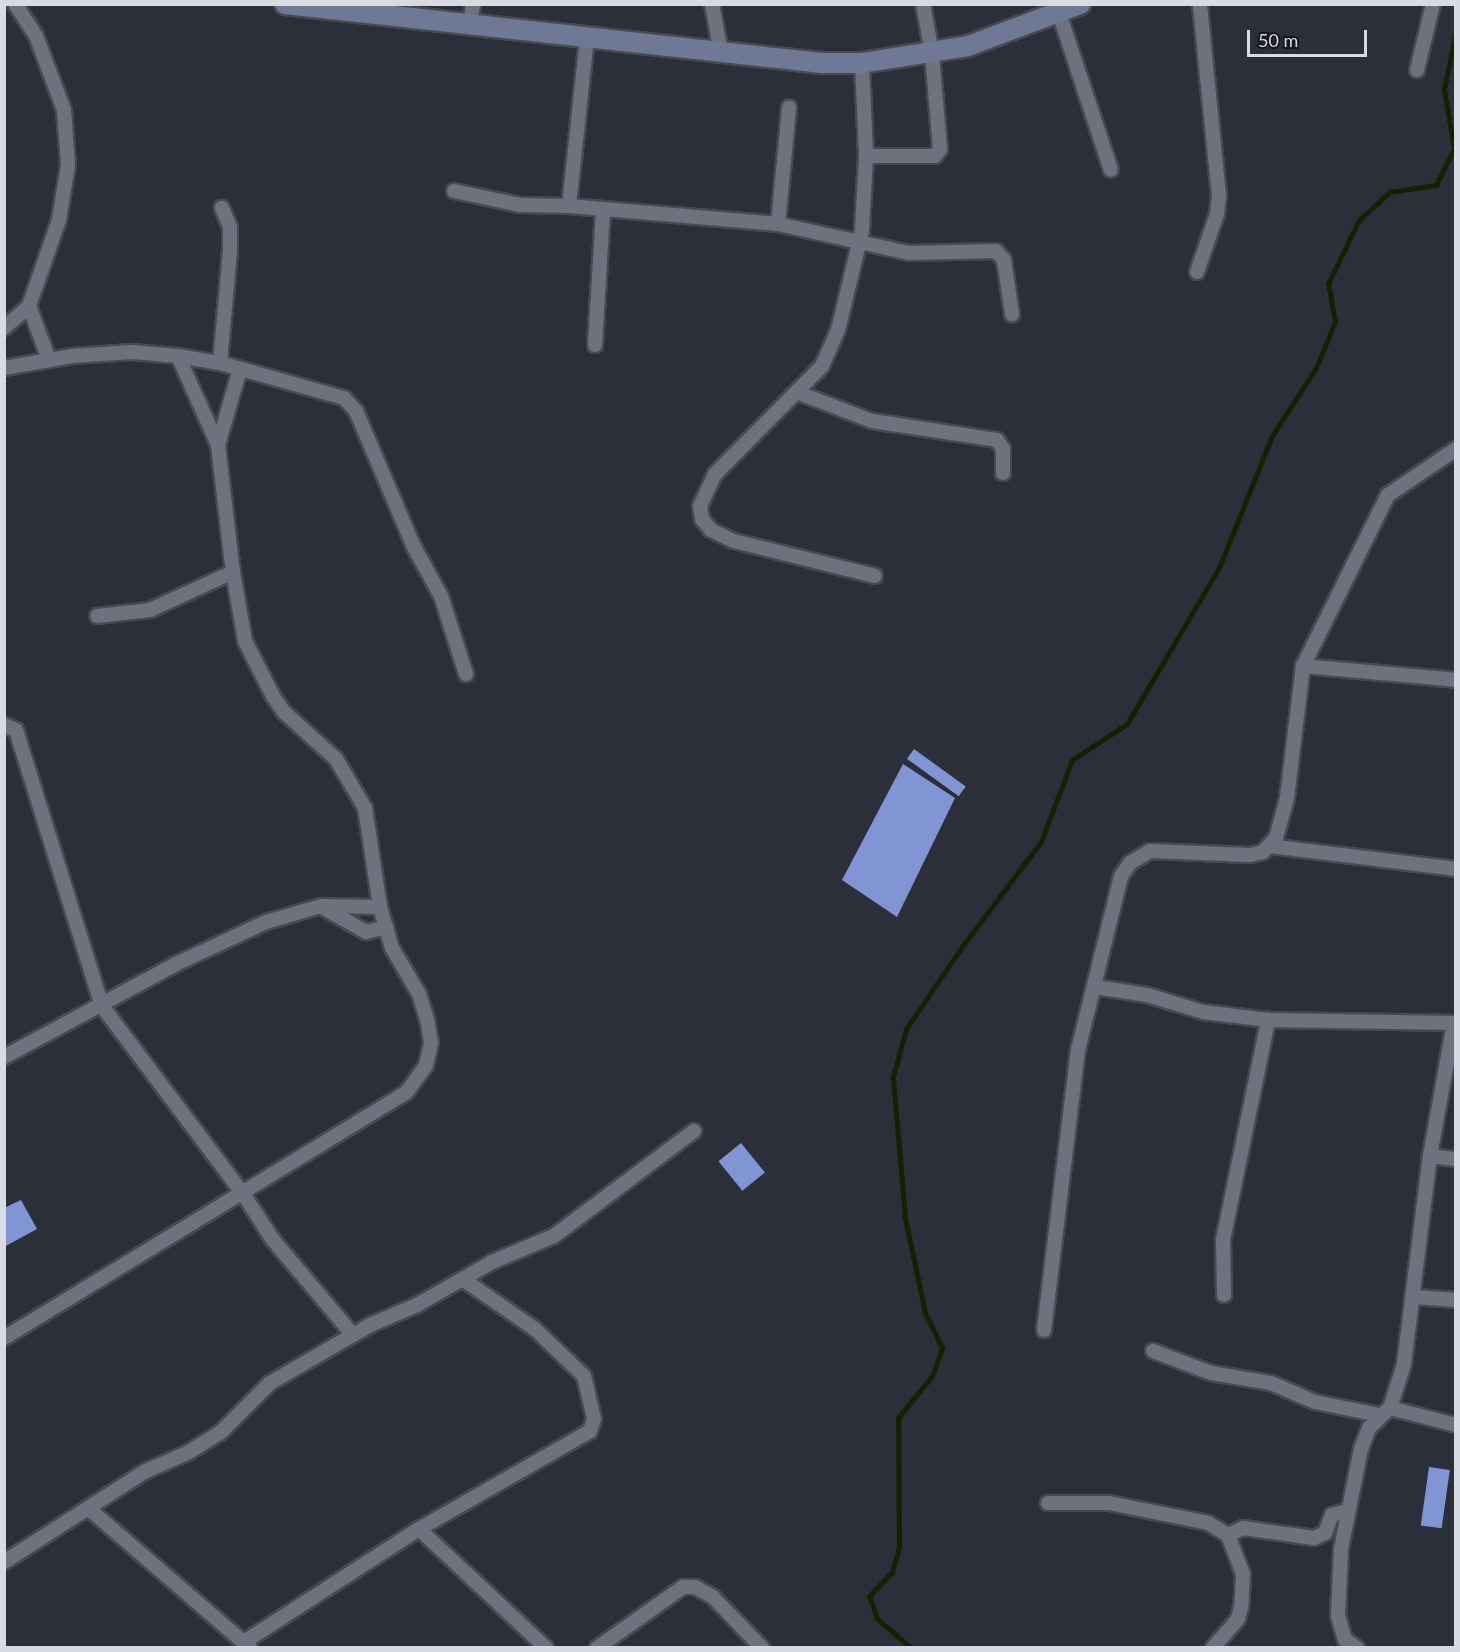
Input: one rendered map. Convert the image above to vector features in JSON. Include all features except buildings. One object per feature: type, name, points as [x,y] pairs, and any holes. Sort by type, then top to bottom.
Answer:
[{"type":"street","points":[[4,328],[29,306],[58,220],[68,165],[64,110],[36,36],[15,4]]},
{"type":"street","points":[[285,4],[822,63],[861,63],[968,46],[1080,4]]},
{"type":"street","points":[[470,24],[473,4]]},
{"type":"street","points":[[712,4],[721,53]]},
{"type":"street","points":[[866,156],[938,153],[932,53],[923,4]]},
{"type":"street","points":[[1197,272],[1217,214],[1219,196],[1200,4]]},
{"type":"street","points":[[1417,70],[1433,4]]},
{"type":"street","points":[[1059,13],[1111,171]]},
{"type":"street","points":[[569,206],[587,38]]},
{"type":"street","points":[[861,63],[866,156],[860,242],[838,330],[822,366],[799,393],[715,474],[700,506],[702,519],[711,530],[734,541],[875,576]]},
{"type":"street","points":[[778,224],[789,108]]},
{"type":"street","points":[[454,191],[520,205],[569,206],[778,224],[822,231],[909,253],[996,251],[1004,260],[1012,314]]},
{"type":"street","points":[[220,363],[230,252],[230,227],[222,208]]},
{"type":"street","points":[[595,345],[603,210]]},
{"type":"street","points":[[29,306],[49,360]]},
{"type":"street","points":[[4,368],[49,360],[132,352],[178,356],[220,363],[344,398],[357,411],[414,547],[441,596],[466,674]]},
{"type":"street","points":[[4,1338],[244,1195],[406,1093],[420,1079],[430,1043],[428,1023],[386,927],[380,907],[365,808],[336,759],[284,712],[273,696],[245,641],[233,572],[218,445],[178,356]]},
{"type":"street","points":[[218,445],[240,369]]},
{"type":"street","points":[[799,393],[872,421],[998,440],[1002,449],[1003,473]]},
{"type":"street","points":[[1044,1330],[1078,1050],[1121,876],[1138,856],[1164,849],[1250,855],[1269,846],[1276,838],[1287,798],[1303,666],[1388,495],[1455,448]]},
{"type":"street","points":[[97,616],[150,610],[233,572]]},
{"type":"street","points":[[1303,666],[1455,680]]},
{"type":"street","points":[[4,725],[16,730],[102,1006],[244,1195],[273,1240],[353,1335]]},
{"type":"street","points":[[1269,846],[1455,869]]},
{"type":"street","points":[[4,1057],[176,964],[266,922],[321,906],[380,907]]},
{"type":"street","points":[[321,906],[366,932],[386,927]]},
{"type":"street","points":[[1095,987],[1147,995],[1203,1012],[1268,1020],[1455,1023],[1430,1156],[1415,1297],[1404,1364],[1384,1412],[1361,1449],[1347,1511],[1337,1589],[1338,1616],[1344,1643],[1357,1647]]},
{"type":"street","points":[[1224,1295],[1223,1240],[1268,1020]]},
{"type":"street","points":[[4,1562],[146,1471],[189,1452],[220,1433],[270,1383],[353,1335],[464,1280],[492,1262],[554,1236],[694,1131]]},
{"type":"street","points":[[1430,1156],[1455,1160]]},
{"type":"street","points":[[88,1508],[247,1645],[419,1528],[590,1431],[594,1419],[584,1376],[536,1329],[464,1280]]},
{"type":"street","points":[[1415,1297],[1455,1300]]},
{"type":"street","points":[[1153,1351],[1212,1373],[1272,1383],[1315,1402],[1455,1425]]},
{"type":"street","points":[[1048,1503],[1109,1503],[1208,1524],[1228,1535],[1243,1574],[1241,1607],[1238,1619],[1213,1647]]},
{"type":"street","points":[[1228,1535],[1243,1528],[1314,1538],[1325,1533],[1332,1515],[1347,1511]]},
{"type":"street","points":[[419,1528],[546,1647]]},
{"type":"street","points":[[597,1647],[683,1587],[695,1587],[713,1597],[762,1647]]},
{"type":"waterway","points":[[911,1648],[877,1619],[869,1596],[892,1572],[899,1547],[898,1418],[932,1376],[942,1348],[925,1313],[905,1218],[893,1077],[906,1029],[964,944],[1041,842],[1072,760],[1127,724],[1219,568],[1272,436],[1316,368],[1335,322],[1328,284],[1359,220],[1390,192],[1436,185],[1454,149],[1444,90],[1456,31]]}]
